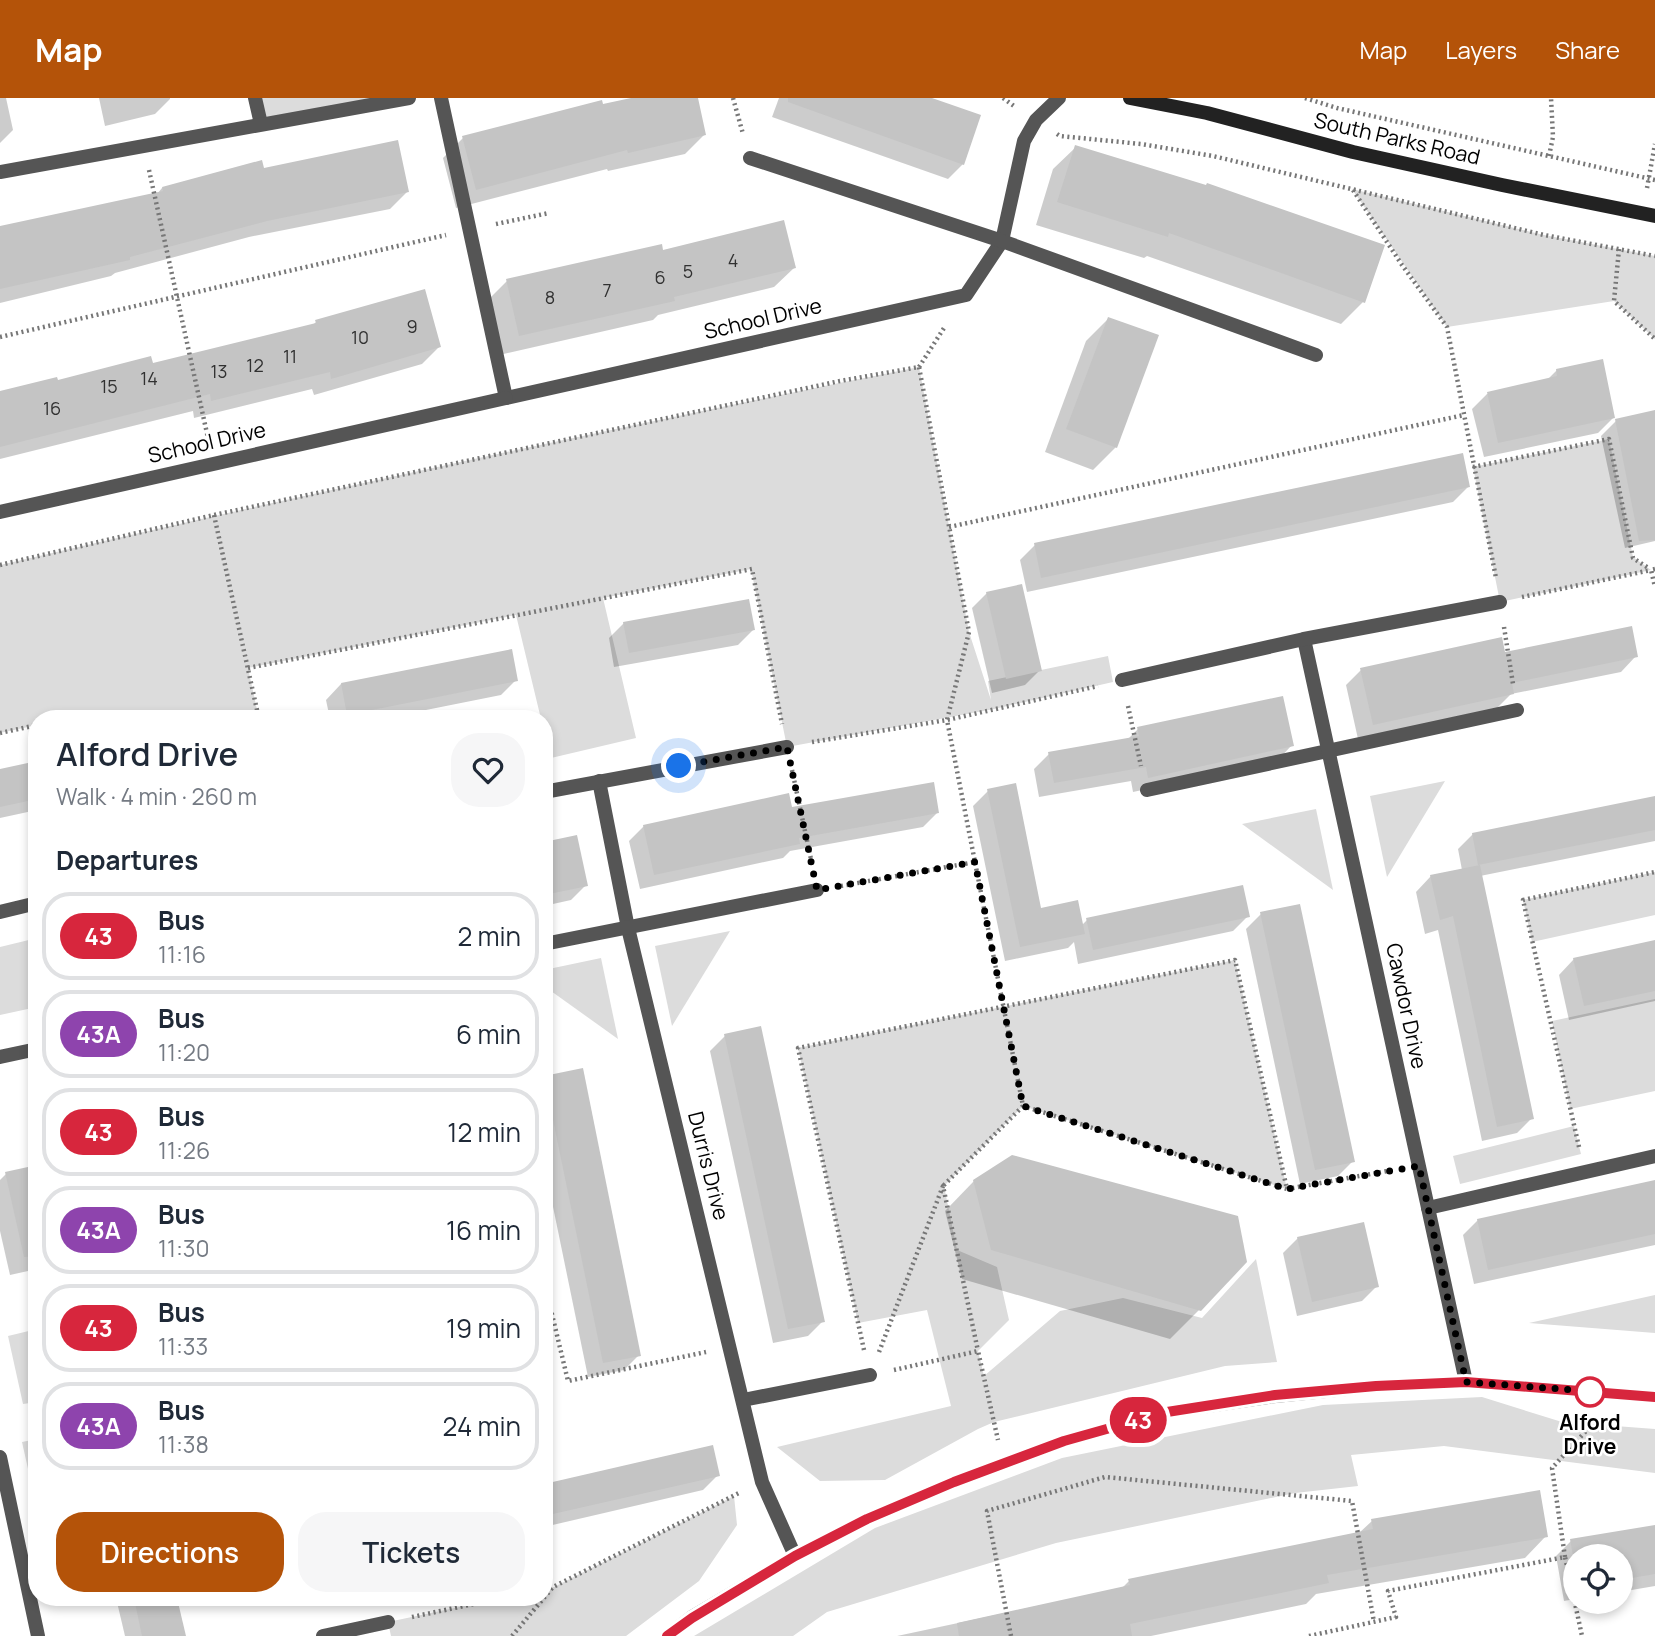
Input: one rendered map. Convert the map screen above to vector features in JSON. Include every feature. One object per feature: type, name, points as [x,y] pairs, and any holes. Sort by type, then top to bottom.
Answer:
[{"type":"street","points":[[255,98],[261,124]]},
{"type":"street","points":[[0,172],[409,98]]},
{"type":"street","points":[[442,98],[506,398]]},
{"type":"street","points":[[966,295],[1002,242],[1024,141],[1036,120],[1059,98]]},
{"type":"street","name":"South Parks Road","points":[[1130,98],[1207,113],[1353,152],[1655,216]]},
{"type":"street","points":[[750,158],[1002,242],[1316,355]]},
{"type":"street","name":"School Drive","points":[[0,512],[966,295]]},
{"type":"street","points":[[1122,680],[1304,639],[1500,602]]},
{"type":"street","name":"Cawdor Drive","points":[[1304,639],[1466,1382]]},
{"type":"street","points":[[1147,790],[1517,710]]},
{"type":"street","points":[[553,790],[787,747]]},
{"type":"street","name":"Durris Drive","points":[[599,781],[628,928],[762,1482],[795,1556]]},
{"type":"street","points":[[553,942],[817,890]]},
{"type":"street","points":[[0,912],[28,906]]},
{"type":"street","points":[[0,1057],[28,1051]]},
{"type":"street","points":[[1428,1208],[1655,1156]]},
{"type":"street","points":[[743,1400],[870,1375]]},
{"type":"street","points":[[667,1636],[795,1556],[867,1519],[1064,1441],[1167,1412],[1275,1395],[1376,1386],[1466,1382],[1655,1397]]},
{"type":"street","points":[[0,1457],[28,1589]]},
{"type":"street","points":[[32,1606],[38,1636]]},
{"type":"street","points":[[323,1636],[388,1622]]},
{"type":"path","points":[[733,98],[750,158]]},
{"type":"path","points":[[1003,98],[1060,136],[1141,144],[1213,156],[1544,235],[1655,256]]},
{"type":"path","points":[[1305,98],[1337,108],[1655,180]]},
{"type":"path","points":[[1549,157],[1553,137],[1551,98]]},
{"type":"path","points":[[143,145],[213,464]]},
{"type":"path","points":[[1352,189],[1447,327],[1500,602],[1517,710]]},
{"type":"path","points":[[0,337],[471,229],[549,214]]},
{"type":"path","points":[[1619,249],[1614,301],[1655,340]]},
{"type":"path","points":[[966,295],[919,367],[969,632],[947,720],[1023,1106]]},
{"type":"path","points":[[0,565],[214,515],[840,381],[919,367]]},
{"type":"path","points":[[949,527],[1464,415]]},
{"type":"path","points":[[1473,467],[1608,439],[1633,558],[1653,569]]},
{"type":"path","points":[[214,515],[257,710]]},
{"type":"path","points":[[248,668],[752,569],[817,890],[975,862]]},
{"type":"path","points":[[1653,569],[1655,587]]},
{"type":"path","points":[[1500,602],[1653,569]]},
{"type":"path","points":[[787,747],[947,720],[1122,680],[1147,790]]},
{"type":"path","points":[[0,733],[28,727]]},
{"type":"path","points":[[1584,1172],[1523,900],[1655,872]]},
{"type":"path","points":[[870,1375],[798,1048],[1235,960],[1287,1189]]},
{"type":"path","points":[[1023,1106],[1287,1189],[1419,1166]]},
{"type":"path","points":[[870,1375],[943,1186],[1023,1106]]},
{"type":"path","points":[[943,1186],[1003,1463]]},
{"type":"path","points":[[553,1318],[568,1381],[730,1346]]},
{"type":"path","points":[[870,1375],[978,1351]]},
{"type":"path","points":[[1563,1544],[1552,1468],[1587,1430]]},
{"type":"path","points":[[1010,1636],[986,1511],[1105,1477],[1352,1501],[1374,1622]]},
{"type":"path","points":[[554,1587],[762,1482]]},
{"type":"path","points":[[1309,1636],[1396,1617],[1388,1591],[1563,1557]]},
{"type":"path","points":[[388,1622],[464,1606]]},
{"type":"path","points":[[512,1636],[538,1606]]},
{"type":"path","points":[[1577,1614],[1582,1636]]},
{"type":"shaded area","points":[[255,98],[415,98],[261,124]]},
{"type":"shaded area","points":[[1352,189],[1544,235],[1655,256],[1655,339],[1614,301],[1447,327]]},
{"type":"shaded area","points":[[919,367],[969,632],[991,700],[988,681],[1108,656],[1113,682],[994,709],[787,747],[751,569],[603,598],[636,738],[553,758],[553,710],[539,710],[516,615],[248,668],[257,710],[28,710],[28,727],[0,733],[0,565],[459,462]]},
{"type":"shaded area","points":[[1609,439],[1633,557],[1651,570],[1500,602],[1473,467]]},
{"type":"shaded area","points":[[1445,781],[1387,877],[1370,796]]},
{"type":"shaded area","points":[[1316,809],[1333,890],[1242,824]]},
{"type":"shaded area","points":[[1655,872],[1655,915],[1532,942],[1523,900]]},
{"type":"shaded area","points":[[730,931],[672,1026],[655,946]]},
{"type":"shaded area","points":[[28,940],[28,1009],[0,1015],[0,947]]},
{"type":"shaded area","points":[[601,958],[618,1039],[553,992],[553,968]]},
{"type":"shaded area","points":[[1235,960],[1287,1189],[1023,1106],[944,1186],[957,1250],[997,1267],[1009,1320],[978,1351],[984,1376],[1060,1311],[1123,1298],[1202,1318],[1256,1259],[1277,1362],[1225,1366],[994,1422],[885,1480],[820,1481],[777,1447],[951,1406],[927,1310],[858,1323],[798,1048]]},
{"type":"shaded area","points":[[1655,999],[1655,1091],[1570,1109],[1552,1021]]},
{"type":"shaded area","points":[[1574,1126],[1581,1154],[1460,1184],[1453,1156]]},
{"type":"shaded area","points":[[1655,1295],[1655,1333],[1529,1323]]},
{"type":"shaded area","points":[[28,1331],[28,1403],[23,1404],[8,1336]]},
{"type":"shaded area","points":[[1482,1397],[1562,1422],[1655,1429],[1655,1473],[1444,1446],[1351,1455],[1358,1486],[1295,1493],[1056,1543],[827,1612],[793,1636],[694,1636],[875,1528],[1062,1458],[1323,1405]]},
{"type":"shaded area","points":[[28,1441],[28,1469],[22,1442]]},
{"type":"shaded area","points":[[734,1496],[737,1525],[699,1581],[626,1636],[391,1636],[388,1622],[464,1606],[553,1606],[554,1587]]},
{"type":"building","points":[[631,98],[698,98],[706,135],[628,153],[627,150],[476,190],[462,136],[602,100],[603,104]]},
{"type":"building","points":[[788,98],[932,98],[981,115],[964,165],[788,102]]},
{"type":"building","points":[[398,140],[409,192],[267,221],[130,257],[130,260],[0,289],[0,226],[163,191],[162,187],[262,160],[264,168]]},
{"type":"building","points":[[1075,145],[1206,185],[1207,183],[1385,245],[1365,303],[1169,233],[1168,237],[1057,202]]},
{"type":"building","points":[[784,220],[796,268],[674,297],[675,301],[519,336],[506,279],[662,244],[663,250]]},
{"type":"building","points":[[425,289],[441,347],[331,379],[330,372],[211,401],[210,394],[0,447],[0,391],[57,377],[58,380],[151,356],[153,363],[316,323],[315,320]]},
{"type":"building","points":[[1108,317],[1159,335],[1117,448],[1066,429]]},
{"type":"building","points":[[1603,359],[1615,418],[1498,443],[1487,392],[1557,376],[1556,369]]},
{"type":"building","points":[[1655,410],[1655,540],[1639,541],[1615,419]]},
{"type":"building","points":[[1463,453],[1470,487],[1041,578],[1034,543]]},
{"type":"building","points":[[1022,584],[1042,671],[1006,679],[986,592]]},
{"type":"building","points":[[749,599],[755,630],[629,653],[623,622]]},
{"type":"building","points":[[1632,626],[1638,657],[1512,683],[1514,694],[1373,725],[1360,668],[1502,637],[1505,652]]},
{"type":"building","points":[[512,649],[518,681],[372,710],[346,710],[341,683]]},
{"type":"building","points":[[1283,696],[1294,746],[1148,778],[1146,767],[1054,783],[1048,752],[1139,736],[1137,727]]},
{"type":"building","points":[[28,763],[28,801],[0,807],[0,769]]},
{"type":"building","points":[[934,782],[939,813],[799,838],[800,844],[654,875],[643,825],[789,793],[792,807]]},
{"type":"building","points":[[1016,783],[1041,908],[1078,900],[1085,934],[1020,947],[987,789]]},
{"type":"building","points":[[1655,796],[1655,830],[1478,865],[1472,833]]},
{"type":"building","points":[[577,835],[588,886],[553,893],[553,840]]},
{"type":"building","points":[[1480,865],[1534,1119],[1497,1127],[1453,916],[1440,920],[1430,875]]},
{"type":"building","points":[[1243,885],[1250,917],[1093,950],[1086,918]]},
{"type":"building","points":[[1300,904],[1355,1162],[1315,1170],[1260,912]]},
{"type":"building","points":[[1655,940],[1655,991],[1584,1006],[1573,958]]},
{"type":"building","points":[[761,1026],[825,1322],[788,1329],[724,1034]]},
{"type":"building","points":[[583,1068],[641,1356],[603,1363],[553,1120],[553,1074]]},
{"type":"building","points":[[1012,1155],[1238,1216],[1247,1262],[1201,1311],[991,1250],[973,1180]]},
{"type":"building","points":[[28,1167],[28,1257],[24,1257],[5,1172]]},
{"type":"building","points":[[1655,1180],[1655,1234],[1488,1270],[1477,1219]]},
{"type":"building","points":[[1364,1222],[1379,1287],[1312,1302],[1297,1237]]},
{"type":"building","points":[[713,1445],[720,1476],[553,1514],[553,1482]]},
{"type":"building","points":[[1540,1490],[1548,1537],[1327,1575],[1329,1583],[1130,1624],[1132,1636],[959,1636],[957,1623],[1130,1585],[1128,1579],[1373,1529],[1371,1519]]},
{"type":"building","points":[[1655,1525],[1655,1574],[1633,1578],[1633,1544],[1571,1544],[1570,1539]]},
{"type":"building","points":[[136,1606],[179,1606],[186,1636],[142,1636]]},
{"type":"bus line","name":"43","points":[[667,1636],[795,1556],[867,1519],[954,1482],[1064,1441],[1167,1412],[1275,1395],[1376,1386],[1466,1382],[1655,1397]]},
{"type":"place","name":"Alford Drive","points":[[1590,1392]]},
{"type":"route","points":[[679,766],[787,747],[817,890],[975,862],[1023,1106],[1287,1189],[1419,1166],[1466,1382],[1601,1392],[1590,1392]]}]
